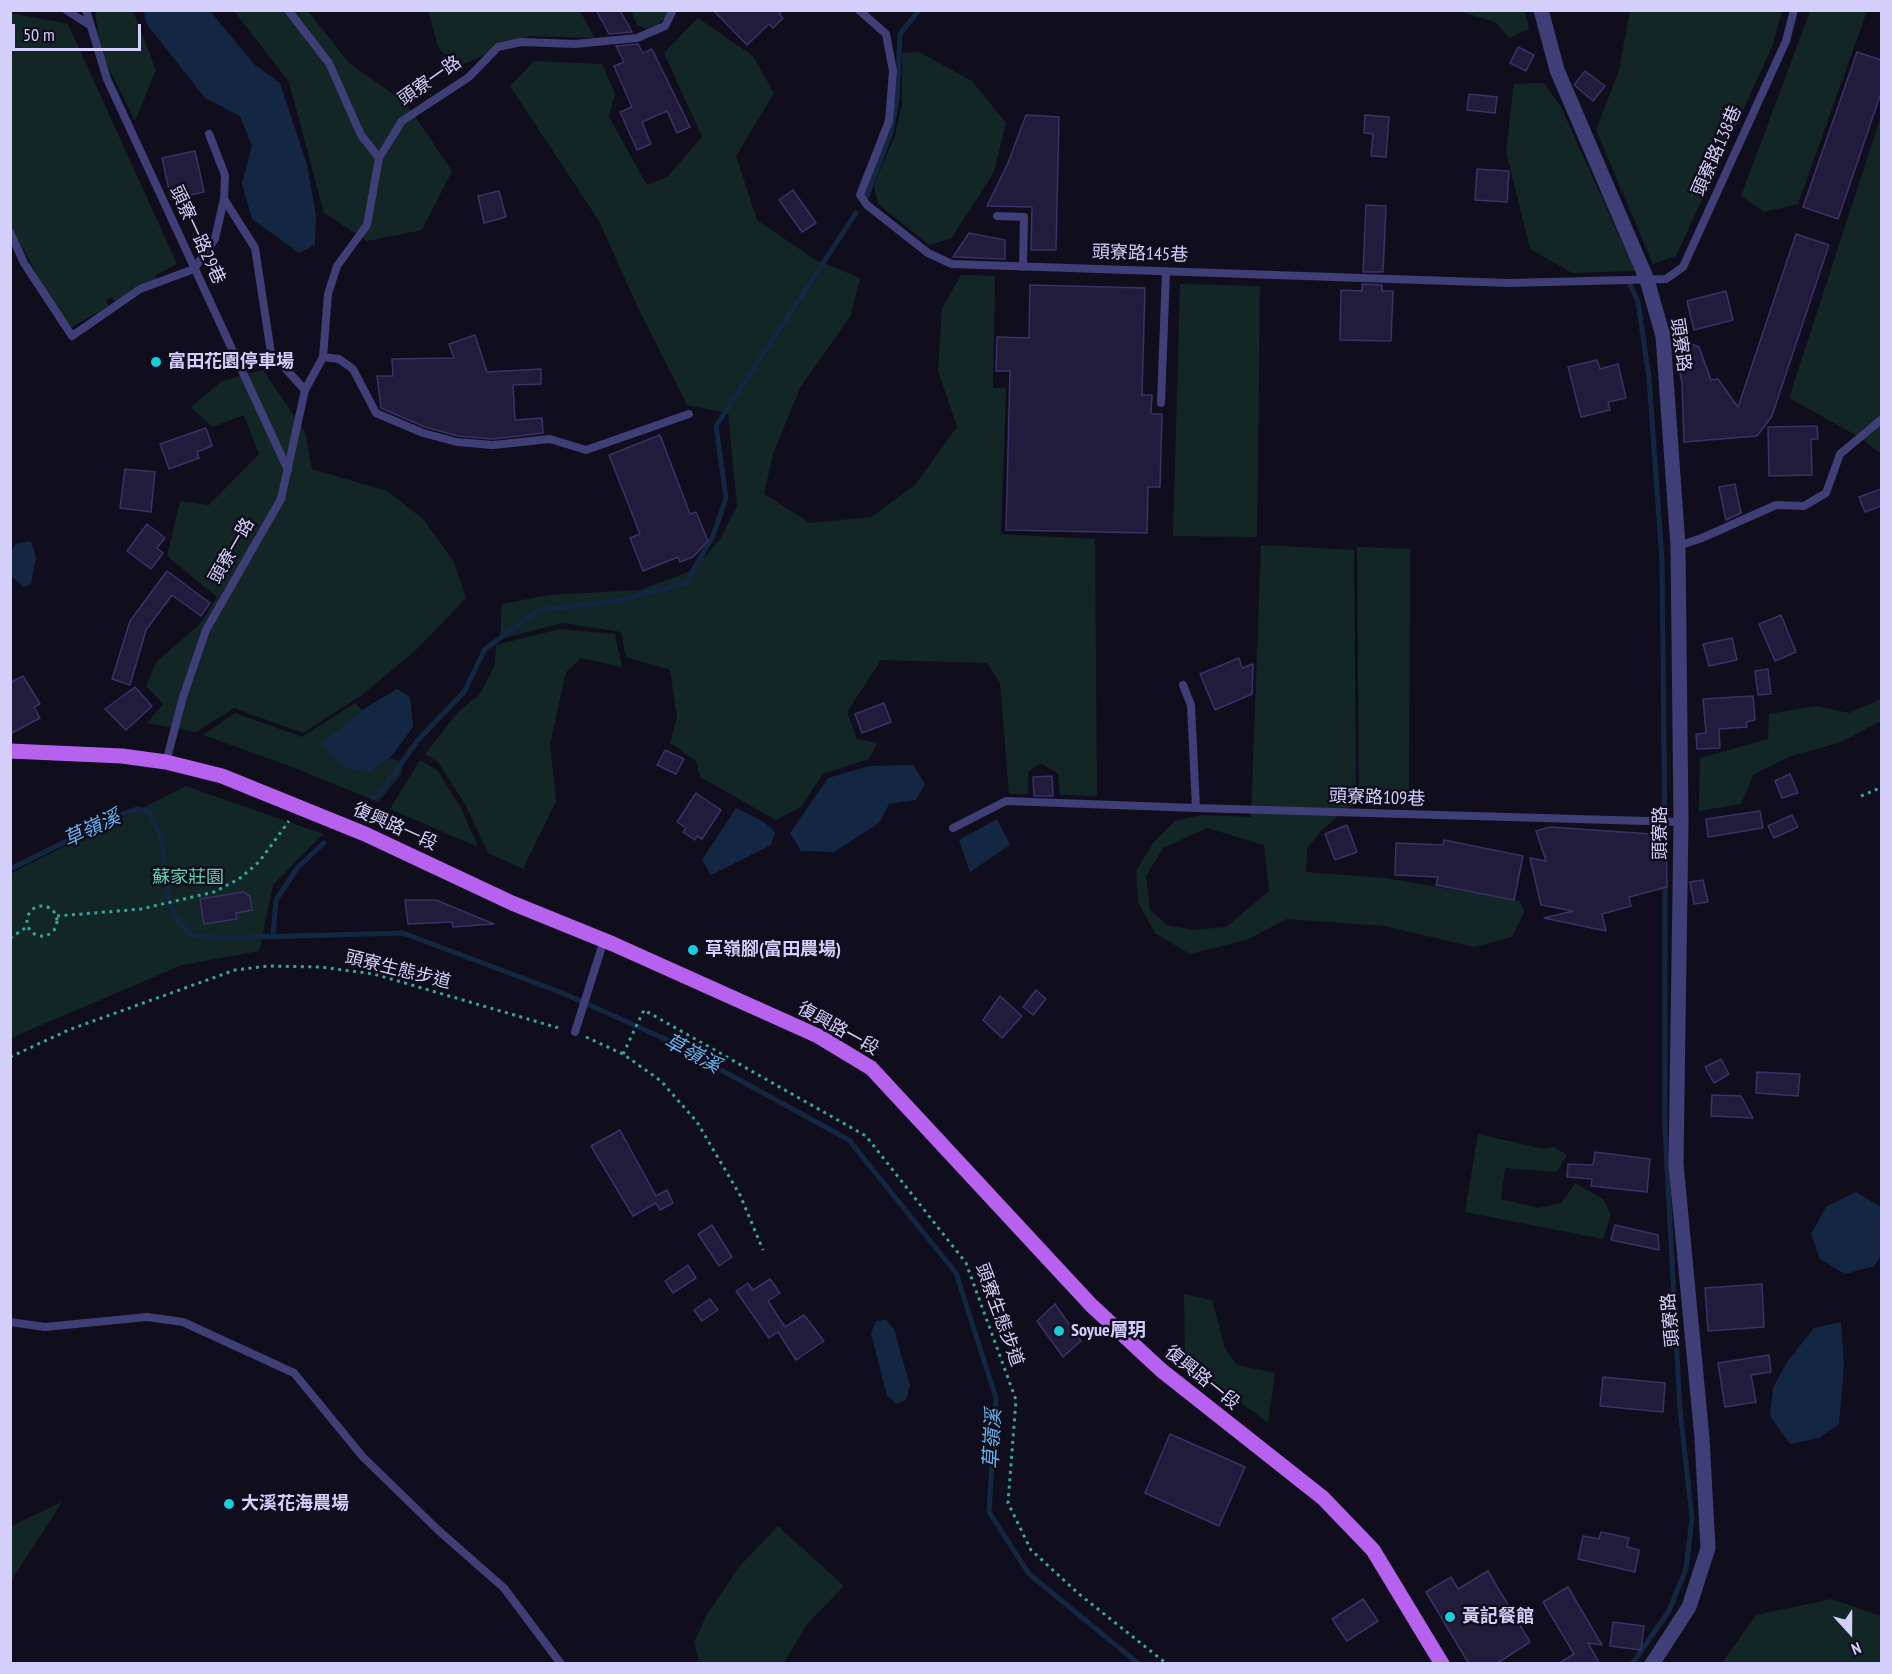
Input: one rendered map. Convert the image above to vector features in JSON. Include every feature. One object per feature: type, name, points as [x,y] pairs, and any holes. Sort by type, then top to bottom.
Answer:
[{"type":"main road","name":"復興路一段","points":[[10,751],[122,756],[166,762],[222,776],[365,834],[512,903],[604,940],[818,1036],[871,1068],[1091,1305],[1161,1370],[1323,1498],[1373,1551],[1442,1664]]},
{"type":"street","name":"頭寮路","points":[[1540,10],[1557,70],[1647,280],[1663,336],[1678,546],[1681,822],[1676,1164],[1702,1438],[1708,1548],[1689,1607],[1652,1664]]},
{"type":"lane","points":[[66,10],[88,24]]},
{"type":"lane","name":"頭寮一路29巷","points":[[86,10],[88,24],[107,79],[288,470]]},
{"type":"lane","points":[[288,10],[329,63],[361,135],[379,158]]},
{"type":"lane","name":"頭寮一路","points":[[166,762],[183,697],[206,630],[281,499],[305,390],[323,357],[328,294],[337,266],[367,225],[379,158],[402,121],[469,77],[498,47],[521,42],[575,44],[637,38],[665,26],[673,10]]},
{"type":"lane","name":"頭寮路145巷","points":[[859,10],[886,34],[893,71],[889,121],[860,195],[867,205],[928,253],[952,264],[1509,283],[1647,280]]},
{"type":"lane","name":"頭寮路138巷","points":[[1647,280],[1666,279],[1683,267],[1786,41],[1794,10]]},
{"type":"lane","points":[[10,232],[24,263],[72,336],[141,289],[194,268],[215,239],[224,199],[225,175],[209,134]]},
{"type":"lane","points":[[224,199],[255,248],[272,353],[305,390]]},
{"type":"lane","points":[[997,216],[1024,217],[1023,267]]},
{"type":"lane","points":[[1161,403],[1166,271]]},
{"type":"lane","points":[[323,357],[339,359],[353,369],[376,413],[423,433],[457,442],[493,445],[550,439],[586,450],[688,414]]},
{"type":"lane","points":[[1678,546],[1702,538],[1776,505],[1804,506],[1826,493],[1840,454],[1881,419]]},
{"type":"lane","points":[[1183,685],[1191,705],[1196,808]]},
{"type":"lane","name":"頭寮路109巷","points":[[953,828],[1006,801],[1681,822]]},
{"type":"lane","points":[[575,1032],[604,940]]},
{"type":"lane","points":[[10,1322],[45,1327],[147,1317],[183,1322],[294,1373],[363,1457],[438,1530],[504,1588],[561,1664]]},
{"type":"path","points":[[1861,796],[1881,787]]},
{"type":"path","points":[[57,916],[141,909],[214,892],[239,879],[259,862],[299,807]]},
{"type":"path","points":[[37,906],[51,908],[57,916],[56,926],[45,936],[35,935],[27,927],[27,917],[37,906]]},
{"type":"path","points":[[10,938],[27,927]]},
{"type":"path","name":"頭寮生態步道","points":[[10,1057],[71,1029],[235,970],[268,966],[321,967],[374,974],[575,1032],[623,1054],[662,1081],[697,1122],[740,1195],[763,1250]]},
{"type":"path","name":"頭寮生態步道","points":[[623,1054],[644,1010],[866,1136],[966,1263],[1016,1400],[1008,1503],[1031,1550],[1078,1594],[1167,1664]]},
{"type":"green space","points":[[95,11],[133,11],[156,70],[135,121],[101,53]]},
{"type":"green space","points":[[234,11],[308,11],[349,63],[406,103],[452,171],[422,230],[367,241],[324,213],[289,82]]},
{"type":"green space","points":[[428,11],[580,11],[595,38],[529,36],[459,66],[439,49]]},
{"type":"green space","points":[[631,11],[672,11],[652,30],[638,26]]},
{"type":"green space","points":[[1459,11],[1525,11],[1529,29],[1510,38],[1495,22]]},
{"type":"green space","points":[[1630,11],[1782,11],[1772,47],[1676,256],[1653,264],[1596,130],[1619,70]]},
{"type":"green space","points":[[1810,11],[1867,11],[1798,204],[1764,212],[1741,196]]},
{"type":"green space","points":[[11,13],[68,24],[177,264],[156,275],[155,280],[115,303],[112,297],[106,300],[109,306],[65,331],[24,250],[11,231]]},
{"type":"green space","points":[[698,18],[753,56],[774,93],[736,156],[757,220],[814,259],[860,278],[851,315],[800,388],[773,454],[764,494],[810,523],[871,517],[915,485],[957,427],[938,371],[942,308],[961,275],[995,276],[993,388],[1006,388],[1001,534],[1095,539],[1097,796],[1060,795],[1058,774],[1041,763],[1028,772],[1028,794],[1009,794],[1000,683],[987,663],[881,660],[847,712],[857,739],[877,743],[869,759],[823,774],[801,807],[776,820],[700,777],[696,761],[670,743],[677,717],[670,670],[626,657],[621,632],[563,623],[500,639],[502,604],[549,595],[640,590],[693,570],[720,539],[737,506],[728,413],[687,405],[638,308],[599,221],[510,86],[534,61],[602,64],[615,93],[609,117],[647,185],[667,177],[702,137],[664,53]]},
{"type":"green space","points":[[919,52],[972,81],[1006,123],[994,172],[951,239],[929,245],[878,204],[874,185],[895,135],[902,104],[902,53]]},
{"type":"green space","points":[[1544,83],[1561,107],[1635,271],[1572,273],[1530,249],[1506,151],[1514,84]]},
{"type":"green space","points":[[1881,116],[1881,454],[1861,438],[1789,398]]},
{"type":"green space","points":[[1180,284],[1260,286],[1257,537],[1173,536]]},
{"type":"green space","points":[[263,370],[305,432],[312,469],[387,491],[423,519],[454,562],[466,598],[416,650],[362,695],[303,733],[234,708],[196,732],[147,723],[163,704],[146,686],[156,662],[199,625],[217,597],[167,556],[180,501],[209,505],[259,454],[244,415],[212,427],[191,407],[222,381]]},
{"type":"green space","points":[[1261,545],[1354,550],[1356,801],[1322,830],[1307,849],[1306,872],[1385,878],[1520,901],[1524,912],[1512,937],[1474,947],[1385,926],[1287,919],[1246,940],[1190,954],[1155,933],[1138,902],[1136,871],[1153,843],[1175,821],[1201,815],[1251,817]],"holes":[[[1207,828],[1264,845],[1269,891],[1226,927],[1192,930],[1167,925],[1150,910],[1146,876],[1163,848]]]},
{"type":"green space","points":[[1357,547],[1410,549],[1409,802],[1359,801]]},
{"type":"green space","points":[[560,629],[615,634],[622,667],[581,658],[566,672],[550,744],[556,801],[523,869],[488,853],[466,806],[438,762],[425,754],[458,712],[480,694],[495,665],[496,645]]},
{"type":"green space","points":[[1881,699],[1881,721],[1839,743],[1791,756],[1754,774],[1741,804],[1699,811],[1700,758],[1768,739],[1769,714],[1817,706],[1849,713]]},
{"type":"green space","points":[[355,703],[362,710],[322,744],[369,773],[390,758],[403,762],[401,775],[378,802],[295,768],[203,735],[235,713],[302,737]]},
{"type":"green space","points":[[420,760],[437,770],[461,808],[478,847],[390,809]]},
{"type":"green space","name":"蘇家莊園","points":[[186,786],[323,834],[273,885],[259,951],[182,965],[11,1038],[11,873]]},
{"type":"green space","points":[[1478,1134],[1544,1149],[1554,1147],[1567,1155],[1557,1172],[1505,1168],[1501,1199],[1538,1208],[1561,1203],[1575,1183],[1604,1200],[1611,1215],[1603,1239],[1465,1212]]},
{"type":"green space","points":[[1184,1294],[1212,1300],[1225,1348],[1237,1365],[1275,1373],[1268,1423],[1185,1361]]},
{"type":"green space","points":[[62,1502],[11,1581],[11,1526]]},
{"type":"green space","points":[[778,1526],[844,1586],[807,1624],[784,1663],[699,1663],[694,1642],[706,1616],[739,1567]]},
{"type":"green space","points":[[1832,1599],[1881,1616],[1881,1663],[1722,1663],[1756,1615]]},
{"type":"water","points":[[144,11],[210,11],[254,64],[280,83],[307,165],[316,216],[315,245],[299,253],[252,219],[242,183],[252,146],[240,116],[205,98],[146,23]]},
{"type":"water","points":[[31,541],[36,557],[31,584],[24,587],[11,576],[11,551],[16,544]]},
{"type":"water","points":[[397,689],[410,697],[413,727],[390,758],[369,773],[340,766],[321,744],[362,710]]},
{"type":"water","points":[[913,765],[925,784],[916,800],[889,804],[879,823],[834,852],[801,851],[790,833],[828,778],[869,766]]},
{"type":"water","points":[[736,808],[764,822],[775,832],[771,845],[711,875],[702,860]]},
{"type":"water","points":[[997,819],[1010,845],[970,872],[959,840]]},
{"type":"water","points":[[1856,1192],[1881,1207],[1881,1256],[1874,1266],[1845,1274],[1820,1259],[1811,1234],[1826,1207]]},
{"type":"water","points":[[886,1320],[894,1329],[910,1386],[906,1400],[896,1404],[887,1396],[871,1333],[876,1321]]},
{"type":"water","points":[[1841,1322],[1844,1365],[1839,1424],[1819,1438],[1790,1444],[1770,1416],[1773,1388],[1787,1362],[1814,1328]]},
{"type":"building","points":[[596,10],[620,10],[632,32],[609,34]]},
{"type":"building","points":[[713,10],[783,10],[779,14],[783,18],[773,28],[769,24],[747,45]]},
{"type":"building","points":[[638,44],[643,53],[652,49],[690,127],[677,133],[667,111],[642,122],[651,144],[637,150],[620,112],[632,107],[614,66],[624,62],[616,46]]},
{"type":"building","points":[[1518,47],[1534,55],[1526,71],[1510,63]]},
{"type":"building","points":[[1857,52],[1881,60],[1881,93],[1838,219],[1803,207]]},
{"type":"building","points":[[1585,71],[1605,86],[1593,101],[1574,85]]},
{"type":"building","points":[[1469,94],[1497,97],[1495,113],[1467,110]]},
{"type":"building","points":[[1026,115],[1059,117],[1056,250],[1031,250],[1032,207],[987,206],[1008,163]]},
{"type":"building","points":[[1365,115],[1389,117],[1386,157],[1371,156],[1373,134],[1364,133]]},
{"type":"building","points":[[195,151],[204,192],[171,199],[162,158]]},
{"type":"building","points":[[1477,169],[1509,171],[1507,202],[1475,200]]},
{"type":"building","points":[[793,190],[816,223],[802,232],[779,200]]},
{"type":"building","points":[[499,191],[506,217],[484,223],[478,196]]},
{"type":"building","points":[[1366,205],[1386,206],[1383,272],[1363,272]]},
{"type":"building","points":[[969,233],[1005,240],[1005,259],[953,257]]},
{"type":"building","points":[[1796,234],[1829,245],[1772,416],[1757,436],[1684,442],[1682,383],[1673,336],[1699,347],[1711,380],[1718,379],[1738,407]]},
{"type":"building","points":[[1362,284],[1382,285],[1382,291],[1393,291],[1391,341],[1340,340],[1341,290],[1362,291]]},
{"type":"building","points":[[1030,285],[1145,288],[1142,395],[1152,395],[1151,414],[1162,414],[1160,487],[1148,487],[1147,533],[1006,530],[1010,371],[996,371],[997,337],[1029,338]]},
{"type":"building","points":[[1726,291],[1733,320],[1694,330],[1687,301]]},
{"type":"building","points":[[475,335],[487,372],[541,369],[541,384],[513,385],[515,420],[542,418],[543,433],[493,439],[458,436],[425,427],[381,408],[377,376],[393,376],[392,359],[454,358],[449,344]]},
{"type":"building","points":[[1597,360],[1600,369],[1618,364],[1626,398],[1608,402],[1610,410],[1581,417],[1568,367]]},
{"type":"building","points":[[1817,426],[1818,439],[1811,439],[1812,475],[1769,476],[1768,427]]},
{"type":"building","points":[[206,428],[212,446],[197,452],[199,458],[169,469],[160,444]]},
{"type":"building","points":[[660,435],[690,514],[696,512],[708,541],[693,557],[680,562],[678,557],[643,571],[630,538],[640,534],[609,455]]},
{"type":"building","points":[[125,469],[155,472],[151,512],[120,508]]},
{"type":"building","points":[[1735,484],[1741,513],[1726,520],[1719,487]]},
{"type":"building","points":[[1881,489],[1881,506],[1865,512],[1859,497]]},
{"type":"building","points":[[147,524],[165,538],[157,548],[163,553],[151,569],[127,551]]},
{"type":"building","points":[[167,571],[210,603],[201,616],[172,595],[146,630],[130,685],[112,679],[130,621]]},
{"type":"building","points":[[1781,615],[1796,652],[1775,661],[1759,624]]},
{"type":"building","points":[[1732,638],[1737,660],[1709,666],[1703,644]]},
{"type":"building","points":[[1239,658],[1242,668],[1253,664],[1252,694],[1215,710],[1200,674]]},
{"type":"building","points":[[1768,669],[1771,694],[1758,695],[1755,671]]},
{"type":"building","points":[[23,676],[40,704],[34,707],[40,718],[10,734],[10,683]]},
{"type":"building","points":[[135,687],[152,706],[126,730],[105,709]]},
{"type":"building","points":[[1753,696],[1755,720],[1746,722],[1747,727],[1719,729],[1720,748],[1697,749],[1696,734],[1706,733],[1703,699]]},
{"type":"building","points":[[884,703],[891,722],[862,733],[855,714]]},
{"type":"building","points":[[665,750],[684,759],[676,774],[657,765]]},
{"type":"building","points":[[1790,774],[1798,793],[1782,798],[1775,781]]},
{"type":"building","points":[[1052,776],[1053,796],[1034,796],[1033,777]]},
{"type":"building","points":[[696,793],[721,810],[702,839],[697,836],[695,840],[683,832],[686,828],[677,822]]},
{"type":"building","points":[[1760,811],[1763,828],[1708,837],[1706,819]]},
{"type":"building","points":[[1792,815],[1798,827],[1774,838],[1768,826]]},
{"type":"building","points":[[1347,825],[1357,852],[1335,860],[1325,834]]},
{"type":"building","points":[[1550,827],[1666,835],[1667,887],[1629,897],[1631,906],[1602,914],[1606,931],[1544,918],[1573,911],[1541,905],[1530,858],[1546,861],[1536,831]]},
{"type":"building","points":[[1444,840],[1523,856],[1514,900],[1436,885],[1438,877],[1395,875],[1396,843],[1443,845]]},
{"type":"building","points":[[1703,880],[1708,902],[1694,904],[1690,882]]},
{"type":"building","points":[[243,892],[250,896],[252,910],[236,913],[237,919],[204,924],[200,899]]},
{"type":"building","points":[[405,900],[436,900],[494,924],[453,927],[452,922],[408,924]]},
{"type":"building","points":[[1036,990],[1046,999],[1033,1015],[1023,1007]]},
{"type":"building","points":[[1000,996],[1022,1016],[1002,1038],[983,1020]]},
{"type":"building","points":[[1721,1059],[1729,1074],[1714,1083],[1705,1067]]},
{"type":"building","points":[[1757,1072],[1800,1074],[1798,1096],[1756,1093]]},
{"type":"building","points":[[1712,1095],[1741,1096],[1753,1118],[1711,1116]]},
{"type":"building","points":[[620,1130],[656,1196],[667,1190],[673,1203],[660,1210],[656,1203],[633,1216],[591,1146]]},
{"type":"building","points":[[1595,1152],[1650,1159],[1647,1192],[1591,1186],[1592,1179],[1567,1177],[1568,1164],[1593,1165]]},
{"type":"building","points":[[712,1225],[732,1257],[719,1266],[698,1234]]},
{"type":"building","points":[[1615,1225],[1658,1235],[1659,1250],[1611,1240]]},
{"type":"building","points":[[688,1265],[696,1278],[673,1293],[665,1281]]},
{"type":"building","points":[[770,1279],[780,1293],[768,1301],[785,1327],[804,1315],[824,1341],[796,1360],[778,1332],[769,1338],[736,1291],[748,1283],[753,1290]]},
{"type":"building","points":[[1762,1284],[1764,1327],[1708,1331],[1705,1288]]},
{"type":"building","points":[[710,1299],[718,1310],[702,1321],[694,1310]]},
{"type":"building","name":"Soyue層玥","points":[[1055,1304],[1081,1341],[1063,1357],[1037,1321]]},
{"type":"building","points":[[1769,1355],[1771,1372],[1751,1375],[1756,1402],[1725,1407],[1718,1363]]},
{"type":"building","points":[[1603,1377],[1665,1383],[1663,1412],[1600,1406]]},
{"type":"building","points":[[1170,1434],[1245,1467],[1219,1526],[1145,1493]]},
{"type":"building","points":[[1601,1532],[1629,1538],[1627,1547],[1639,1550],[1635,1572],[1578,1559],[1583,1536],[1599,1539]]},
{"type":"building","points":[[1488,1571],[1530,1642],[1496,1664],[1469,1664],[1426,1592],[1451,1577],[1458,1589]]},
{"type":"building","points":[[1568,1587],[1602,1645],[1588,1643],[1600,1664],[1558,1664],[1574,1654],[1543,1602]]},
{"type":"building","points":[[1363,1599],[1378,1621],[1347,1641],[1332,1619]]},
{"type":"building","points":[[1613,1622],[1644,1626],[1641,1650],[1610,1646]]},
{"type":"waterway","points":[[867,196],[891,132],[897,99],[900,34],[919,10]]},
{"type":"waterway","points":[[373,798],[380,793],[418,740],[464,692],[485,649],[539,610],[617,601],[686,583],[713,536],[726,498],[716,426],[856,213]]},
{"type":"waterway","points":[[1630,284],[1638,302],[1649,378],[1662,560],[1665,841]]},
{"type":"waterway","name":"草嶺溪","points":[[10,869],[120,815],[137,809],[149,812],[161,835],[167,893],[175,917],[191,935],[220,938],[403,933],[565,994],[663,1038],[849,1140],[956,1273],[996,1398],[989,1512],[1029,1574],[1139,1664]]},
{"type":"waterway","points":[[273,936],[276,900],[298,867],[324,843]]},
{"type":"waterway","points":[[1632,1664],[1669,1611],[1686,1569],[1692,1518],[1680,1410],[1665,1129],[1665,880]]},
{"type":"place","name":"富田花園停車場","points":[[156,362]]},
{"type":"place","name":"草嶺腳(富田農場)","points":[[693,950]]},
{"type":"place","name":"Soyue層玥","points":[[1059,1331]]},
{"type":"place","name":"大溪花海農場","points":[[229,1504]]},
{"type":"place","name":"黃記餐館","points":[[1450,1617]]}]
